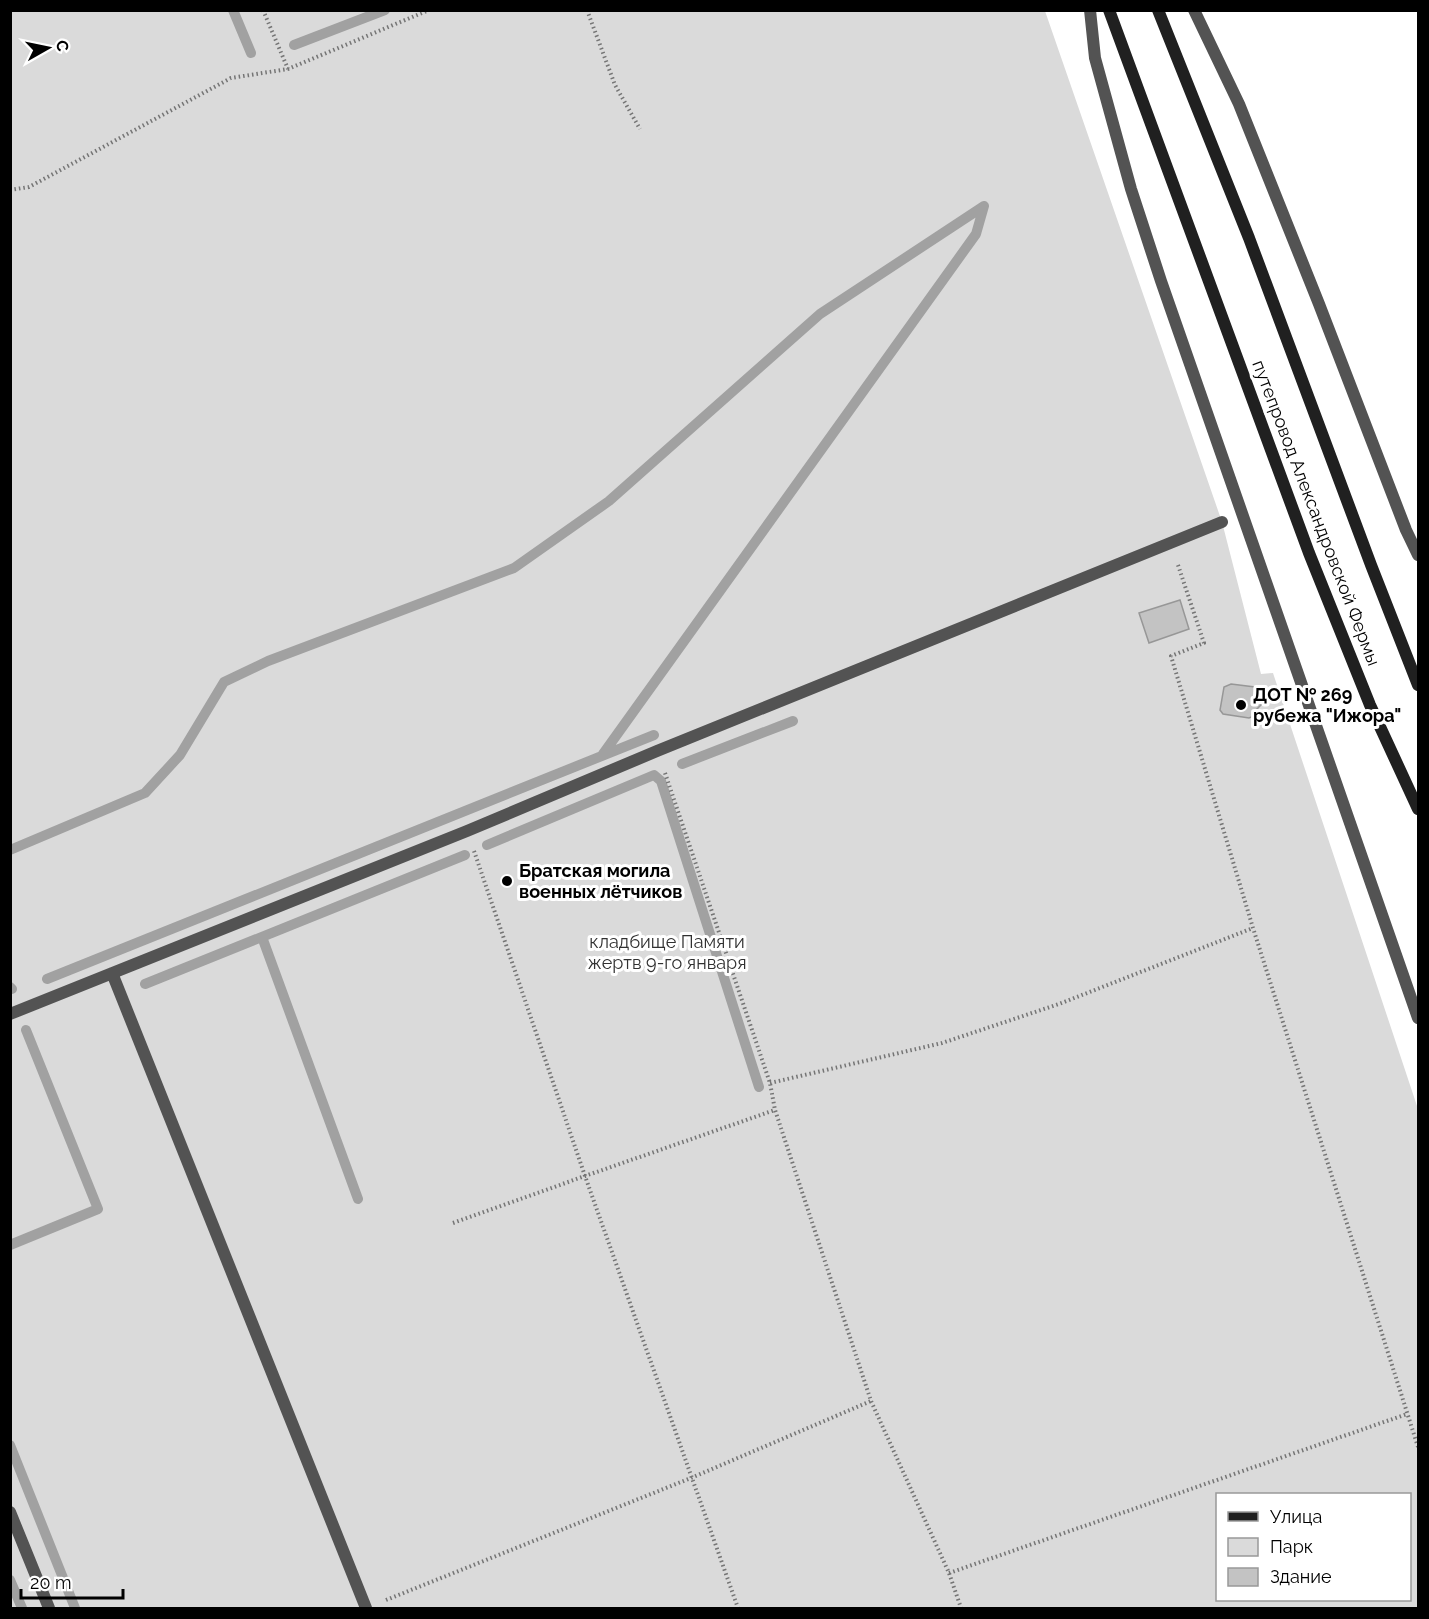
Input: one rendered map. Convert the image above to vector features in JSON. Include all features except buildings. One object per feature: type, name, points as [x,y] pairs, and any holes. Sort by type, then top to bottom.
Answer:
[{"type":"main road","name":"путепровод Александровской Фермы","points":[[1109,10],[1309,553],[1370,705],[1419,809]]},
{"type":"main road","name":"путепровод Александровской Фермы","points":[[1158,10],[1249,238],[1371,565],[1419,685]]},
{"type":"street","points":[[1090,10],[1095,58],[1131,189],[1151,251],[1419,1018]]},
{"type":"street","points":[[1194,10],[1239,104],[1406,530],[1419,555]]},
{"type":"street","points":[[10,1014],[467,831],[657,750],[1222,522]]},
{"type":"street","points":[[112,973],[366,1608]]},
{"type":"street","points":[[10,1512],[48,1608]]},
{"type":"path","points":[[263,10],[288,69]]},
{"type":"path","points":[[10,190],[29,187],[231,78],[288,69],[429,10]]},
{"type":"path","points":[[587,10],[615,85],[640,129]]},
{"type":"path","points":[[1171,542],[1204,643],[1171,656],[1253,928],[1419,1447]]},
{"type":"path","points":[[657,750],[770,1083],[775,1110],[872,1401],[949,1573],[961,1608]]},
{"type":"path","points":[[467,831],[585,1176],[738,1608]]},
{"type":"path","points":[[770,1083],[942,1043],[1059,1004],[1253,928]]},
{"type":"path","points":[[453,1223],[775,1110]]},
{"type":"path","points":[[366,1608],[691,1478],[872,1401]]},
{"type":"path","points":[[949,1573],[1407,1414]]},
{"type":"green space","name":"кладбище Памяти жертв 9-го января","points":[[11,11],[1045,11],[1222,522],[1261,674],[1273,673],[1418,1109],[1418,1608],[11,1608]]},
{"type":"waterway","points":[[233,10],[251,53]]},
{"type":"waterway","points":[[294,45],[385,10]]},
{"type":"waterway","points":[[603,754],[976,234],[984,206]]},
{"type":"waterway","points":[[10,850],[145,793],[180,755],[224,682],[268,661],[514,568],[609,501],[820,314],[984,206]]},
{"type":"waterway","points":[[682,764],[793,721]]},
{"type":"waterway","points":[[47,979],[654,735]]},
{"type":"waterway","points":[[487,845],[654,775],[661,781],[759,1087]]},
{"type":"waterway","points":[[145,984],[465,855]]},
{"type":"waterway","points":[[262,937],[358,1199]]},
{"type":"waterway","points":[[10,1245],[98,1209],[26,1030]]},
{"type":"waterway","points":[[10,1445],[75,1608]]},
{"type":"waterway","points":[[10,1580],[22,1608]]},
{"type":"place","name":"ДОТ № 269 рубежа \"Ижора\"","points":[[1241,705]]},
{"type":"place","name":"Братская могила военных лётчиков","points":[[507,881]]}]
